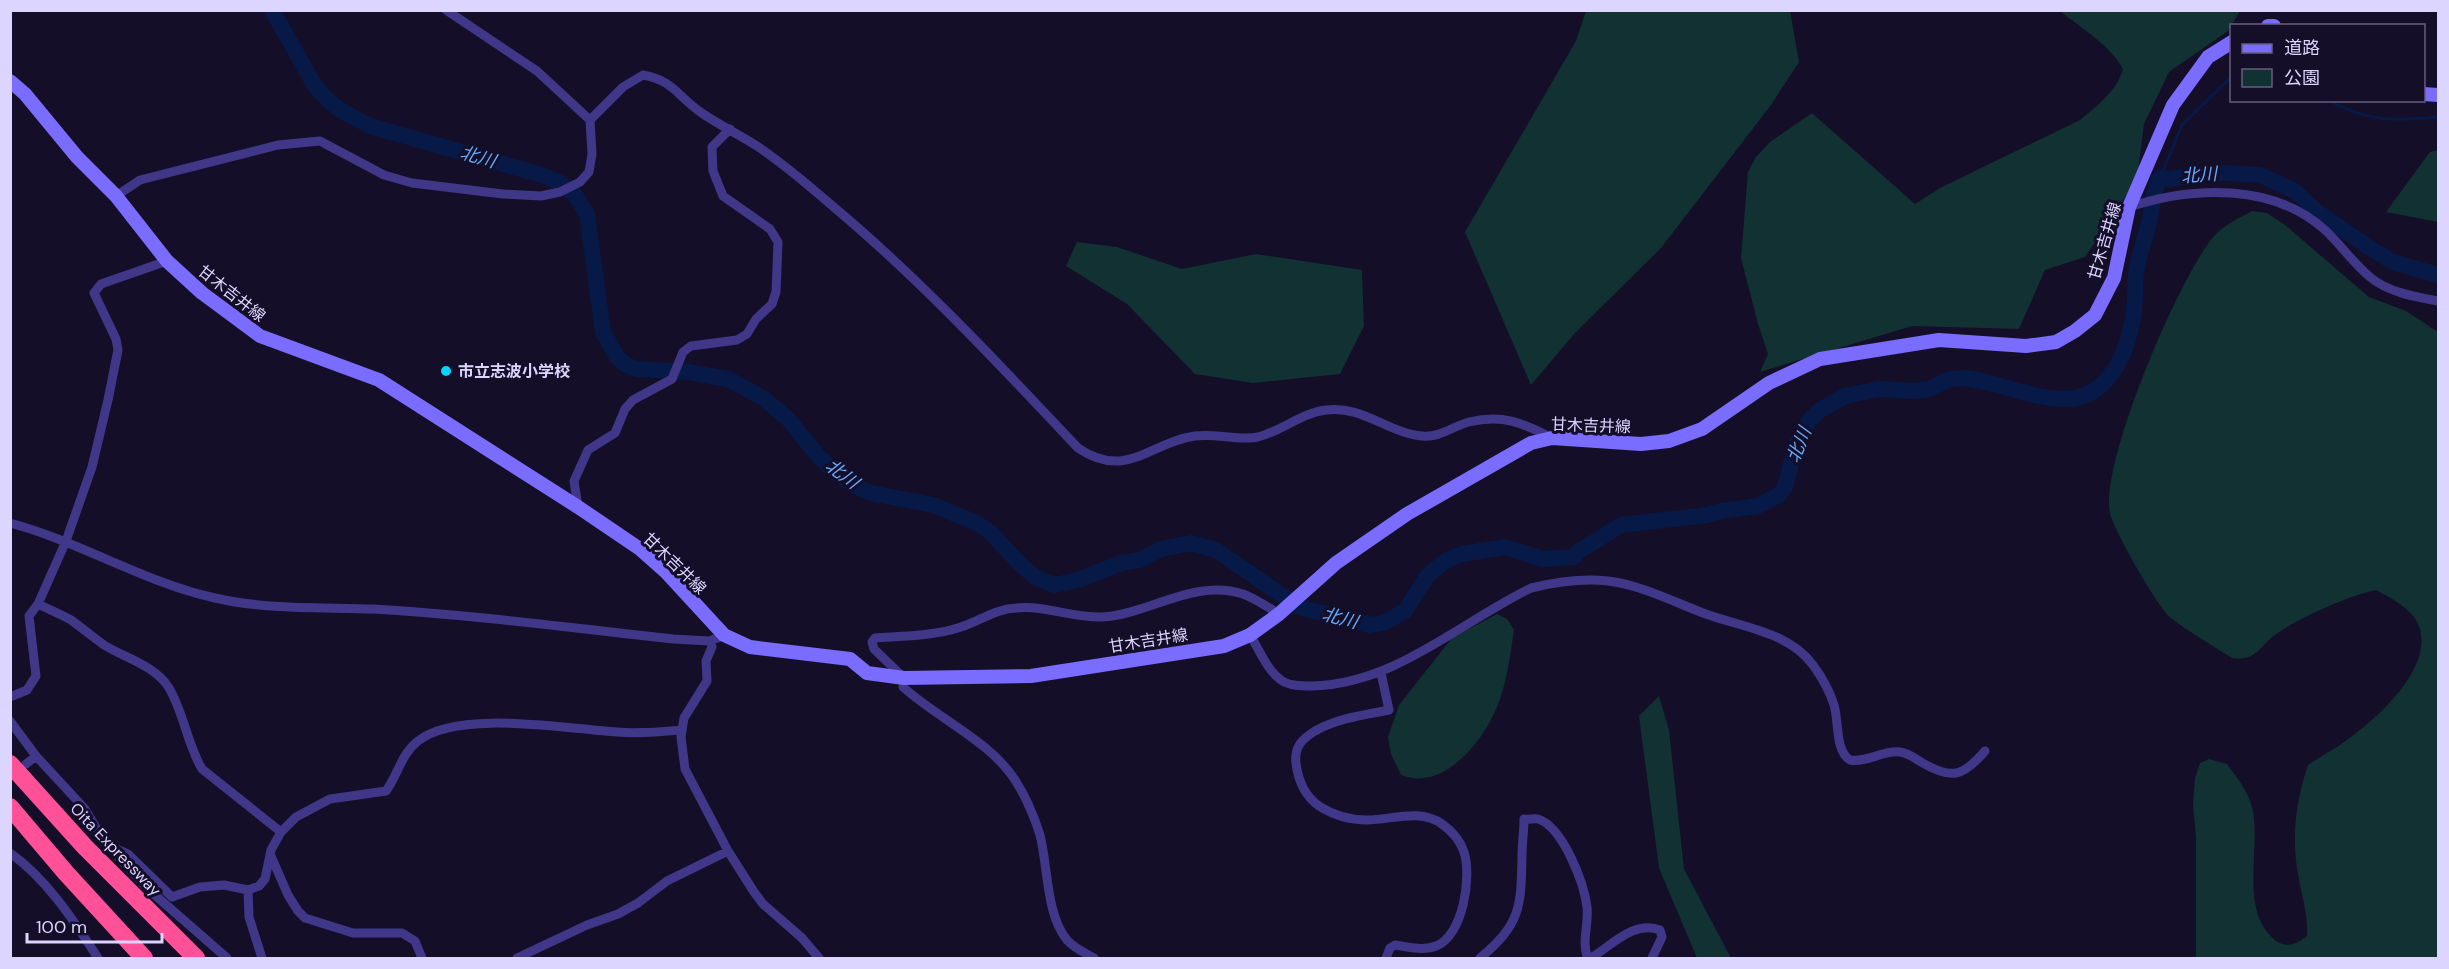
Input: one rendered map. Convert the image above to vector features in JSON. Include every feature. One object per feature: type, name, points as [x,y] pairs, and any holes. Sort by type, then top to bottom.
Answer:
[{"type":"highway","name":"Oita Expressway","points":[[19,764],[85,847],[207,953]]},
{"type":"highway","points":[[10,807],[66,873],[144,958]]},
{"type":"main road","name":"甘木吉井線","points":[[10,81],[25,94],[77,157],[116,196],[167,261],[202,293],[260,336],[379,380],[578,507],[640,549],[666,572],[724,635],[750,647],[850,659],[867,673],[904,678],[1031,676],[1224,646],[1250,635],[1279,614],[1336,562],[1407,513],[1504,456],[1531,443],[1552,438],[1641,444],[1669,441],[1702,429],[1769,383],[1820,359],[1939,340],[2026,345],[2056,342],[2095,315],[2114,278],[2129,207],[2173,105],[2208,57],[2230,43]]},
{"type":"street","points":[[116,196],[140,180],[278,145],[308,140],[320,141],[384,176],[412,183],[503,194],[541,196],[560,192],[580,182],[589,172],[592,154],[590,120],[537,71],[446,10]]},
{"type":"street","points":[[590,120],[623,87],[643,75],[659,77],[671,85],[699,110],[760,148],[884,250],[934,297],[1078,448],[1089,455],[1124,461],[1188,437],[1220,435],[1259,437],[1308,414],[1345,409],[1402,432],[1423,437],[1440,435],[1469,422],[1506,419],[1523,423],[1552,438]]},
{"type":"street","points":[[578,507],[574,481],[583,456],[588,450],[615,433],[626,409],[633,400],[672,379],[683,352],[691,346],[737,340],[747,334],[756,319],[772,304],[778,273],[778,242],[770,229],[723,196],[716,180],[712,147],[729,129]]},
{"type":"street","points":[[2129,207],[2144,202],[2199,194],[2241,194],[2276,200],[2290,206],[2318,225],[2370,277],[2380,284],[2401,292],[2439,301]]},
{"type":"street","points":[[10,696],[27,690],[36,676],[29,616],[38,604],[66,541],[92,467],[118,350],[116,339],[94,293],[101,284],[167,261]]},
{"type":"street","points":[[10,523],[45,532],[171,587],[258,606],[372,609],[710,641],[724,635]]},
{"type":"street","points":[[1250,635],[1273,673],[1282,681],[1291,685],[1331,686],[1381,673],[1531,588],[1554,583],[1606,581],[1622,583],[1704,613],[1771,634],[1804,654],[1814,666],[1834,703],[1842,750],[1850,760],[1858,762],[1891,752],[1901,752],[1937,772],[1951,775],[1972,765],[1985,751]]},
{"type":"street","points":[[1094,958],[1067,940],[1057,923],[1040,836],[1031,810],[1015,780],[990,753],[924,707],[903,687],[904,678],[874,649],[872,642],[875,638],[936,633],[962,627],[997,610],[1017,607],[1100,617],[1139,610],[1203,590],[1223,590],[1242,594],[1279,614]]},
{"type":"street","points":[[38,604],[70,620],[105,645],[139,663],[161,679],[168,686],[179,708],[194,756],[202,769],[281,832]]},
{"type":"street","points":[[710,641],[712,647],[706,661],[707,681],[684,718],[681,737],[685,769],[728,850],[763,904],[802,938],[819,958]]},
{"type":"street","points":[[1381,673],[1389,710],[1340,720],[1325,726],[1304,738],[1295,758],[1297,776],[1307,794],[1313,802],[1328,812],[1340,817],[1364,820],[1420,816],[1440,822],[1454,833],[1464,852],[1467,869],[1463,906],[1455,927],[1446,941],[1434,947],[1415,948],[1395,945],[1390,948],[1386,958]]},
{"type":"street","points":[[10,721],[36,756],[85,809],[106,844],[207,953],[227,958]]},
{"type":"street","points":[[106,844],[128,854],[172,897],[200,887],[216,886],[248,890],[259,886],[265,879],[270,854],[281,832],[296,817],[330,799],[386,791],[402,758],[412,746],[443,728],[501,724],[620,732],[682,730]]},
{"type":"street","points":[[19,764],[36,756]]},
{"type":"street","points":[[1480,958],[1497,945],[1510,929],[1517,914],[1521,886],[1524,819],[1537,819],[1550,827],[1560,839],[1581,878],[1588,909],[1584,951],[1589,958],[1642,927],[1650,926],[1660,930],[1662,937],[1652,958]]},
{"type":"street","points":[[517,958],[587,925],[618,914],[638,903],[667,881],[728,850]]},
{"type":"street","points":[[10,853],[25,864],[43,884],[78,928],[98,958]]},
{"type":"street","points":[[270,854],[288,895],[305,918],[353,933],[402,933],[415,941],[422,958]]},
{"type":"street","points":[[248,890],[249,917],[262,958]]},
{"type":"green space","points":[[1586,11],[1790,11],[1799,62],[1771,105],[1661,248],[1575,333],[1531,385],[1465,232],[1576,41]]},
{"type":"green space","points":[[2060,11],[2240,11],[2230,24],[2228,31],[2169,72],[2144,124],[2137,180],[2085,257],[2045,270],[2019,329],[1912,326],[1760,372],[1768,354],[1741,258],[1748,172],[1756,157],[1770,142],[1812,113],[1915,204],[1940,188],[2080,120],[2099,104],[2116,84],[2123,69],[2111,52]]},
{"type":"green space","points":[[2438,150],[2438,222],[2386,212],[2430,152]]},
{"type":"green space","points":[[2252,211],[2267,213],[2285,225],[2369,297],[2406,311],[2438,332],[2438,958],[2196,958],[2196,837],[2193,805],[2195,778],[2200,763],[2209,759],[2227,764],[2245,790],[2252,807],[2254,823],[2253,877],[2257,912],[2264,927],[2279,943],[2288,945],[2299,941],[2307,936],[2307,929],[2295,851],[2295,836],[2297,808],[2308,765],[2347,740],[2386,706],[2410,677],[2421,645],[2420,629],[2413,616],[2402,605],[2376,590],[2338,602],[2309,615],[2272,637],[2251,656],[2232,658],[2186,629],[2165,612],[2138,570],[2111,517],[2109,494],[2116,459],[2128,418],[2163,329],[2199,257],[2214,236],[2227,225]]},
{"type":"green space","points":[[1077,242],[1117,247],[1182,269],[1256,254],[1362,270],[1364,326],[1340,374],[1253,383],[1195,374],[1127,304],[1066,266]]},
{"type":"green space","points":[[1497,614],[1507,619],[1514,630],[1508,669],[1491,721],[1472,748],[1446,770],[1432,776],[1417,778],[1401,775],[1391,754],[1388,737],[1399,705],[1452,638]]},
{"type":"green space","points":[[1659,696],[1669,730],[1684,869],[1731,958],[1697,958],[1659,868],[1639,716]]},
{"type":"waterway","name":"北川","points":[[272,10],[315,86],[340,110],[370,126],[542,175],[561,183],[575,195],[587,214],[603,332],[617,357],[626,365],[637,369],[688,372],[728,379],[763,398],[788,419],[819,457],[855,486],[871,493],[933,505],[977,523],[990,532],[1035,577],[1054,585],[1078,580],[1121,563],[1140,560],[1161,549],[1191,543],[1216,550],[1299,607],[1369,625],[1383,623],[1405,611],[1428,575],[1447,560],[1462,554],[1505,547],[1543,559],[1574,557],[1578,552],[1621,525],[1707,515],[1758,506],[1779,495],[1785,487],[1796,445],[1808,422],[1820,410],[1845,396],[1879,389],[1914,391],[1929,389],[1950,379],[1965,378],[2051,398],[2079,397],[2093,391],[2105,382],[2114,370],[2127,342],[2134,312],[2137,267],[2160,178],[2170,179],[2210,172],[2260,175],[2295,191],[2316,211],[2393,262],[2438,275]]},
{"type":"waterway","points":[[2160,178],[2182,125],[2230,78]]},
{"type":"waterway","points":[[2332,102],[2355,112],[2382,118],[2438,117]]},
{"type":"place","name":"市立志波小学校","points":[[446,371]]}]
